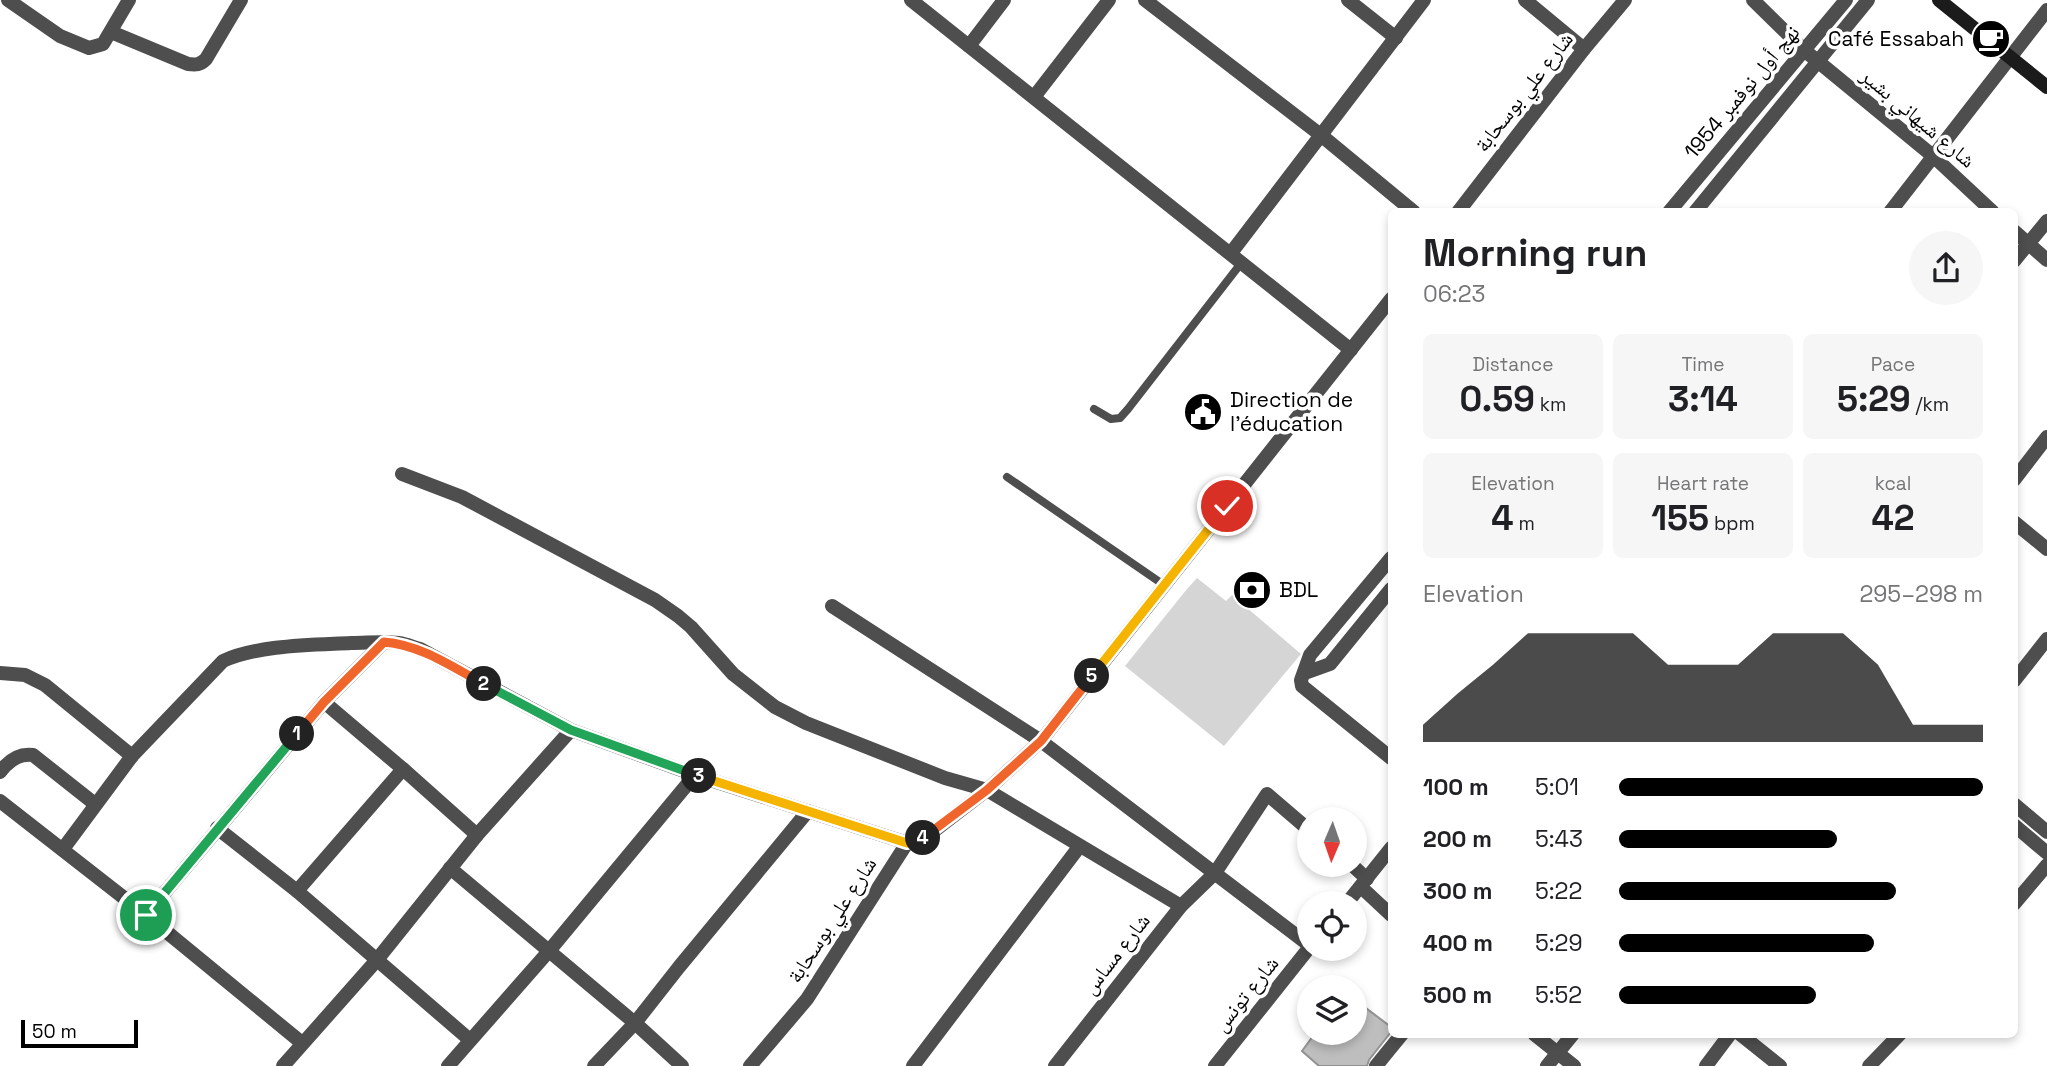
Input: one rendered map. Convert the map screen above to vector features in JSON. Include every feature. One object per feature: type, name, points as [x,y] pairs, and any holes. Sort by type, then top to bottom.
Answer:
[{"type":"main road","points":[[1939,0],[2047,87]]},
{"type":"street","points":[[8,0],[60,36],[89,48],[103,44],[129,0]]},
{"type":"street","points":[[111,32],[188,64],[202,64],[241,0]]},
{"type":"street","points":[[911,0],[1351,350]]},
{"type":"street","points":[[969,46],[1004,0]]},
{"type":"street","points":[[1034,97],[1109,0]]},
{"type":"street","points":[[1145,0],[1322,136],[1409,208]]},
{"type":"street","points":[[1349,0],[1396,38]]},
{"type":"street","points":[[1236,258],[1322,136],[1424,0]]},
{"type":"street","points":[[1525,0],[1584,50]]},
{"type":"street","name":"شارع علي بوسحابة","points":[[1461,208],[1625,0]]},
{"type":"street","name":"شارع شيهاني بشير","points":[[1753,0],[1804,50],[1933,156],[1989,208]]},
{"type":"street","name":"نهج أول نوفمبر 1954","points":[[1672,208],[1846,0]]},
{"type":"street","name":"نهج أول نوفمبر 1954","points":[[1698,208],[1868,0]]},
{"type":"street","points":[[1892,208],[2047,10]]},
{"type":"street","points":[[2018,256],[2047,221]]},
{"type":"street","points":[[2018,235],[2047,260]]},
{"type":"street","points":[[63,849],[132,756],[223,661],[235,655],[313,645],[384,642],[402,643],[420,649],[571,730],[695,775],[907,843],[930,834],[987,790],[1041,741],[1388,303]]},
{"type":"street","points":[[2018,475],[2047,437]]},
{"type":"street","points":[[402,474],[463,497],[655,600],[678,615],[733,674],[775,707],[945,778],[987,790],[1181,906]]},
{"type":"street","points":[[2018,525],[2047,549]]},
{"type":"street","points":[[1303,680],[1310,655],[1386,575]]},
{"type":"street","points":[[1303,680],[1330,664],[1388,593]]},
{"type":"street","points":[[832,606],[1041,741],[1297,938]]},
{"type":"street","points":[[2018,676],[2047,639]]},
{"type":"street","points":[[146,915],[324,702],[384,642]]},
{"type":"street","points":[[0,673],[25,675],[45,685],[132,756]]},
{"type":"street","points":[[1303,680],[1388,755]]},
{"type":"street","points":[[324,702],[477,835]]},
{"type":"street","points":[[283,1066],[376,961],[477,835],[571,730]]},
{"type":"street","points":[[0,772],[18,755],[33,755],[95,804]]},
{"type":"street","points":[[297,891],[403,769]]},
{"type":"street","points":[[448,1066],[549,951],[695,775]]},
{"type":"street","name":"شارع مساس","points":[[1055,1066],[1181,906],[1215,873],[1267,794],[1297,820]]},
{"type":"street","points":[[0,801],[146,915],[302,1043]]},
{"type":"street","points":[[2018,807],[2047,832]]},
{"type":"street","points":[[594,1066],[635,1023],[808,811]]},
{"type":"street","points":[[217,828],[297,891],[470,1040]]},
{"type":"street","points":[[2018,828],[2047,853]]},
{"type":"street","name":"شارع علي بوسحابة","points":[[751,1066],[807,999],[907,843]]},
{"type":"street","points":[[914,1066],[1079,847]]},
{"type":"street","points":[[1357,891],[1388,852]]},
{"type":"street","points":[[2018,899],[2047,865]]},
{"type":"street","points":[[450,869],[635,1023],[682,1066]]},
{"type":"street","points":[[1360,877],[1388,911]]},
{"type":"street","name":"شارع تونس","points":[[1215,1066],[1298,961]]},
{"type":"street","points":[[1376,1066],[1399,1038]]},
{"type":"street","points":[[1539,1038],[1574,1066]]},
{"type":"street","points":[[1547,1066],[1570,1038]]},
{"type":"street","points":[[1706,1066],[1727,1038]]},
{"type":"street","points":[[1746,1038],[1780,1066]]},
{"type":"street","points":[[1869,1066],[1896,1038]]},
{"type":"lane","points":[[1094,409],[1115,420],[1128,409],[1236,258]]},
{"type":"lane","points":[[1007,477],[1164,585]]},
{"type":"shaded area","points":[[1197,578],[1226,601],[1232,595],[1301,654],[1224,746],[1125,666]]},
{"type":"building","points":[[1367,1009],[1388,1025],[1388,1036],[1367,1066],[1319,1066],[1302,1051],[1306,1045],[1367,1045]]},
{"type":"place","name":"Café Essabah","points":[[1991,39]]},
{"type":"place","name":"Direction de l'éducation","points":[[1203,412]]},
{"type":"place","name":"BDL","points":[[1252,590]]},
{"type":"route","points":[[146,915],[324,702],[384,642],[402,643],[420,649],[571,730],[695,775],[907,843],[915,841],[930,834],[987,790],[1041,741],[1227,506]]}]
